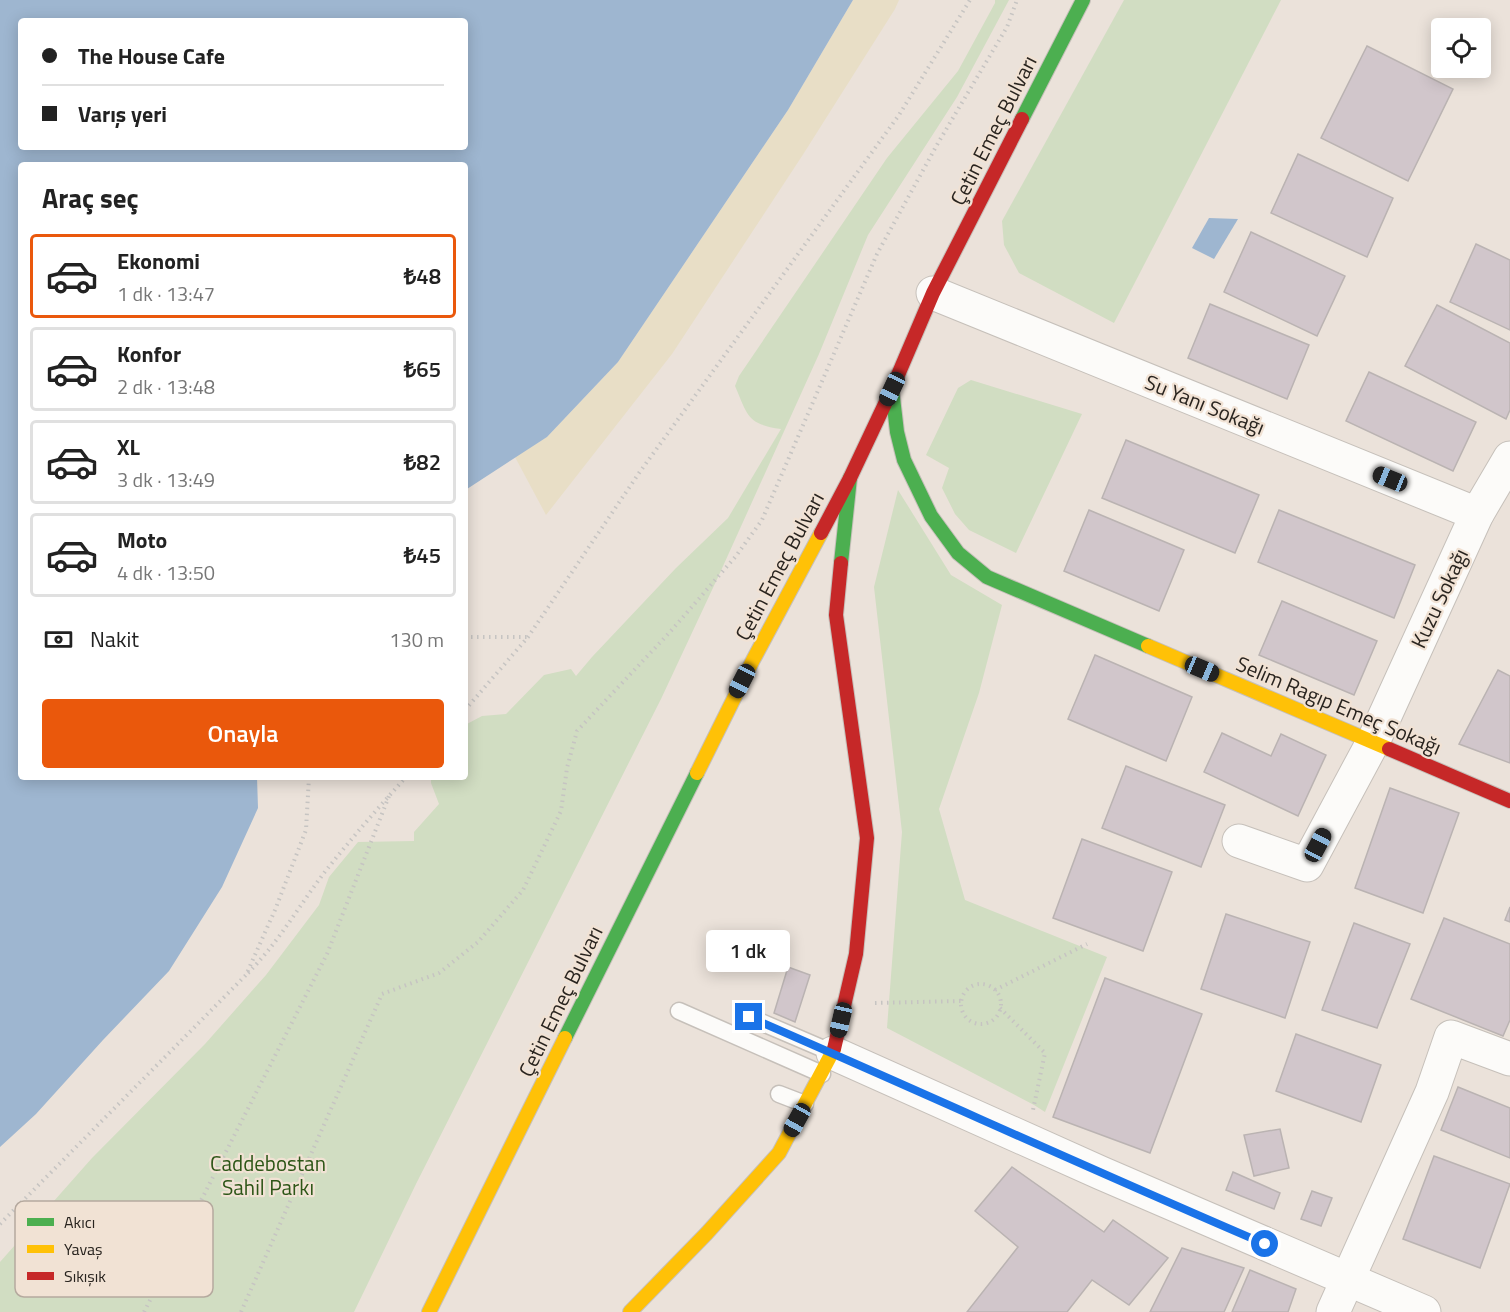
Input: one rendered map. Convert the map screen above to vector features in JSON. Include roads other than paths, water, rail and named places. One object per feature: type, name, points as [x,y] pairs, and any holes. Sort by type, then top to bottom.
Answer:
[{"type":"street","name":"Çetin Emeç Bulvarı","points":[[429,1312],[753,660],[850,478],[892,389],[933,293],[1083,0]]},
{"type":"street","name":"Su Yanı Sokağı","points":[[933,293],[1477,514]]},
{"type":"street","name":"Selim Ragıp Emeç Sokağı","points":[[892,389],[897,432],[904,460],[931,516],[958,552],[987,577],[1510,801]]},
{"type":"street","name":"Kuzu Sokağı","points":[[1239,841],[1307,865],[1373,742],[1477,514],[1510,458]]},
{"type":"street","points":[[630,1312],[707,1233],[779,1153],[827,1063],[844,1003],[855,954],[867,838],[836,615],[850,478]]},
{"type":"street","points":[[1333,1312],[1432,1092],[1451,1037],[1510,1059]]},
{"type":"street","points":[[827,1063],[1027,1139],[1424,1312]]},
{"type":"lane","points":[[679,1011],[827,1063]]},
{"type":"lane","points":[[749,1017],[827,1063]]},
{"type":"lane","points":[[779,1094],[805,1104]]},
{"type":"water","points":[[0,0],[853,0],[788,110],[618,362],[547,437],[468,488],[468,162],[18,162],[18,780],[257,780],[258,808],[222,887],[169,971],[36,1114],[0,1147]]},
{"type":"water","points":[[1209,218],[1238,219],[1214,259],[1192,248]]},
{"type":"park label","name":"Caddebostan Sahil Parkı","points":[[268,1175]]}]
